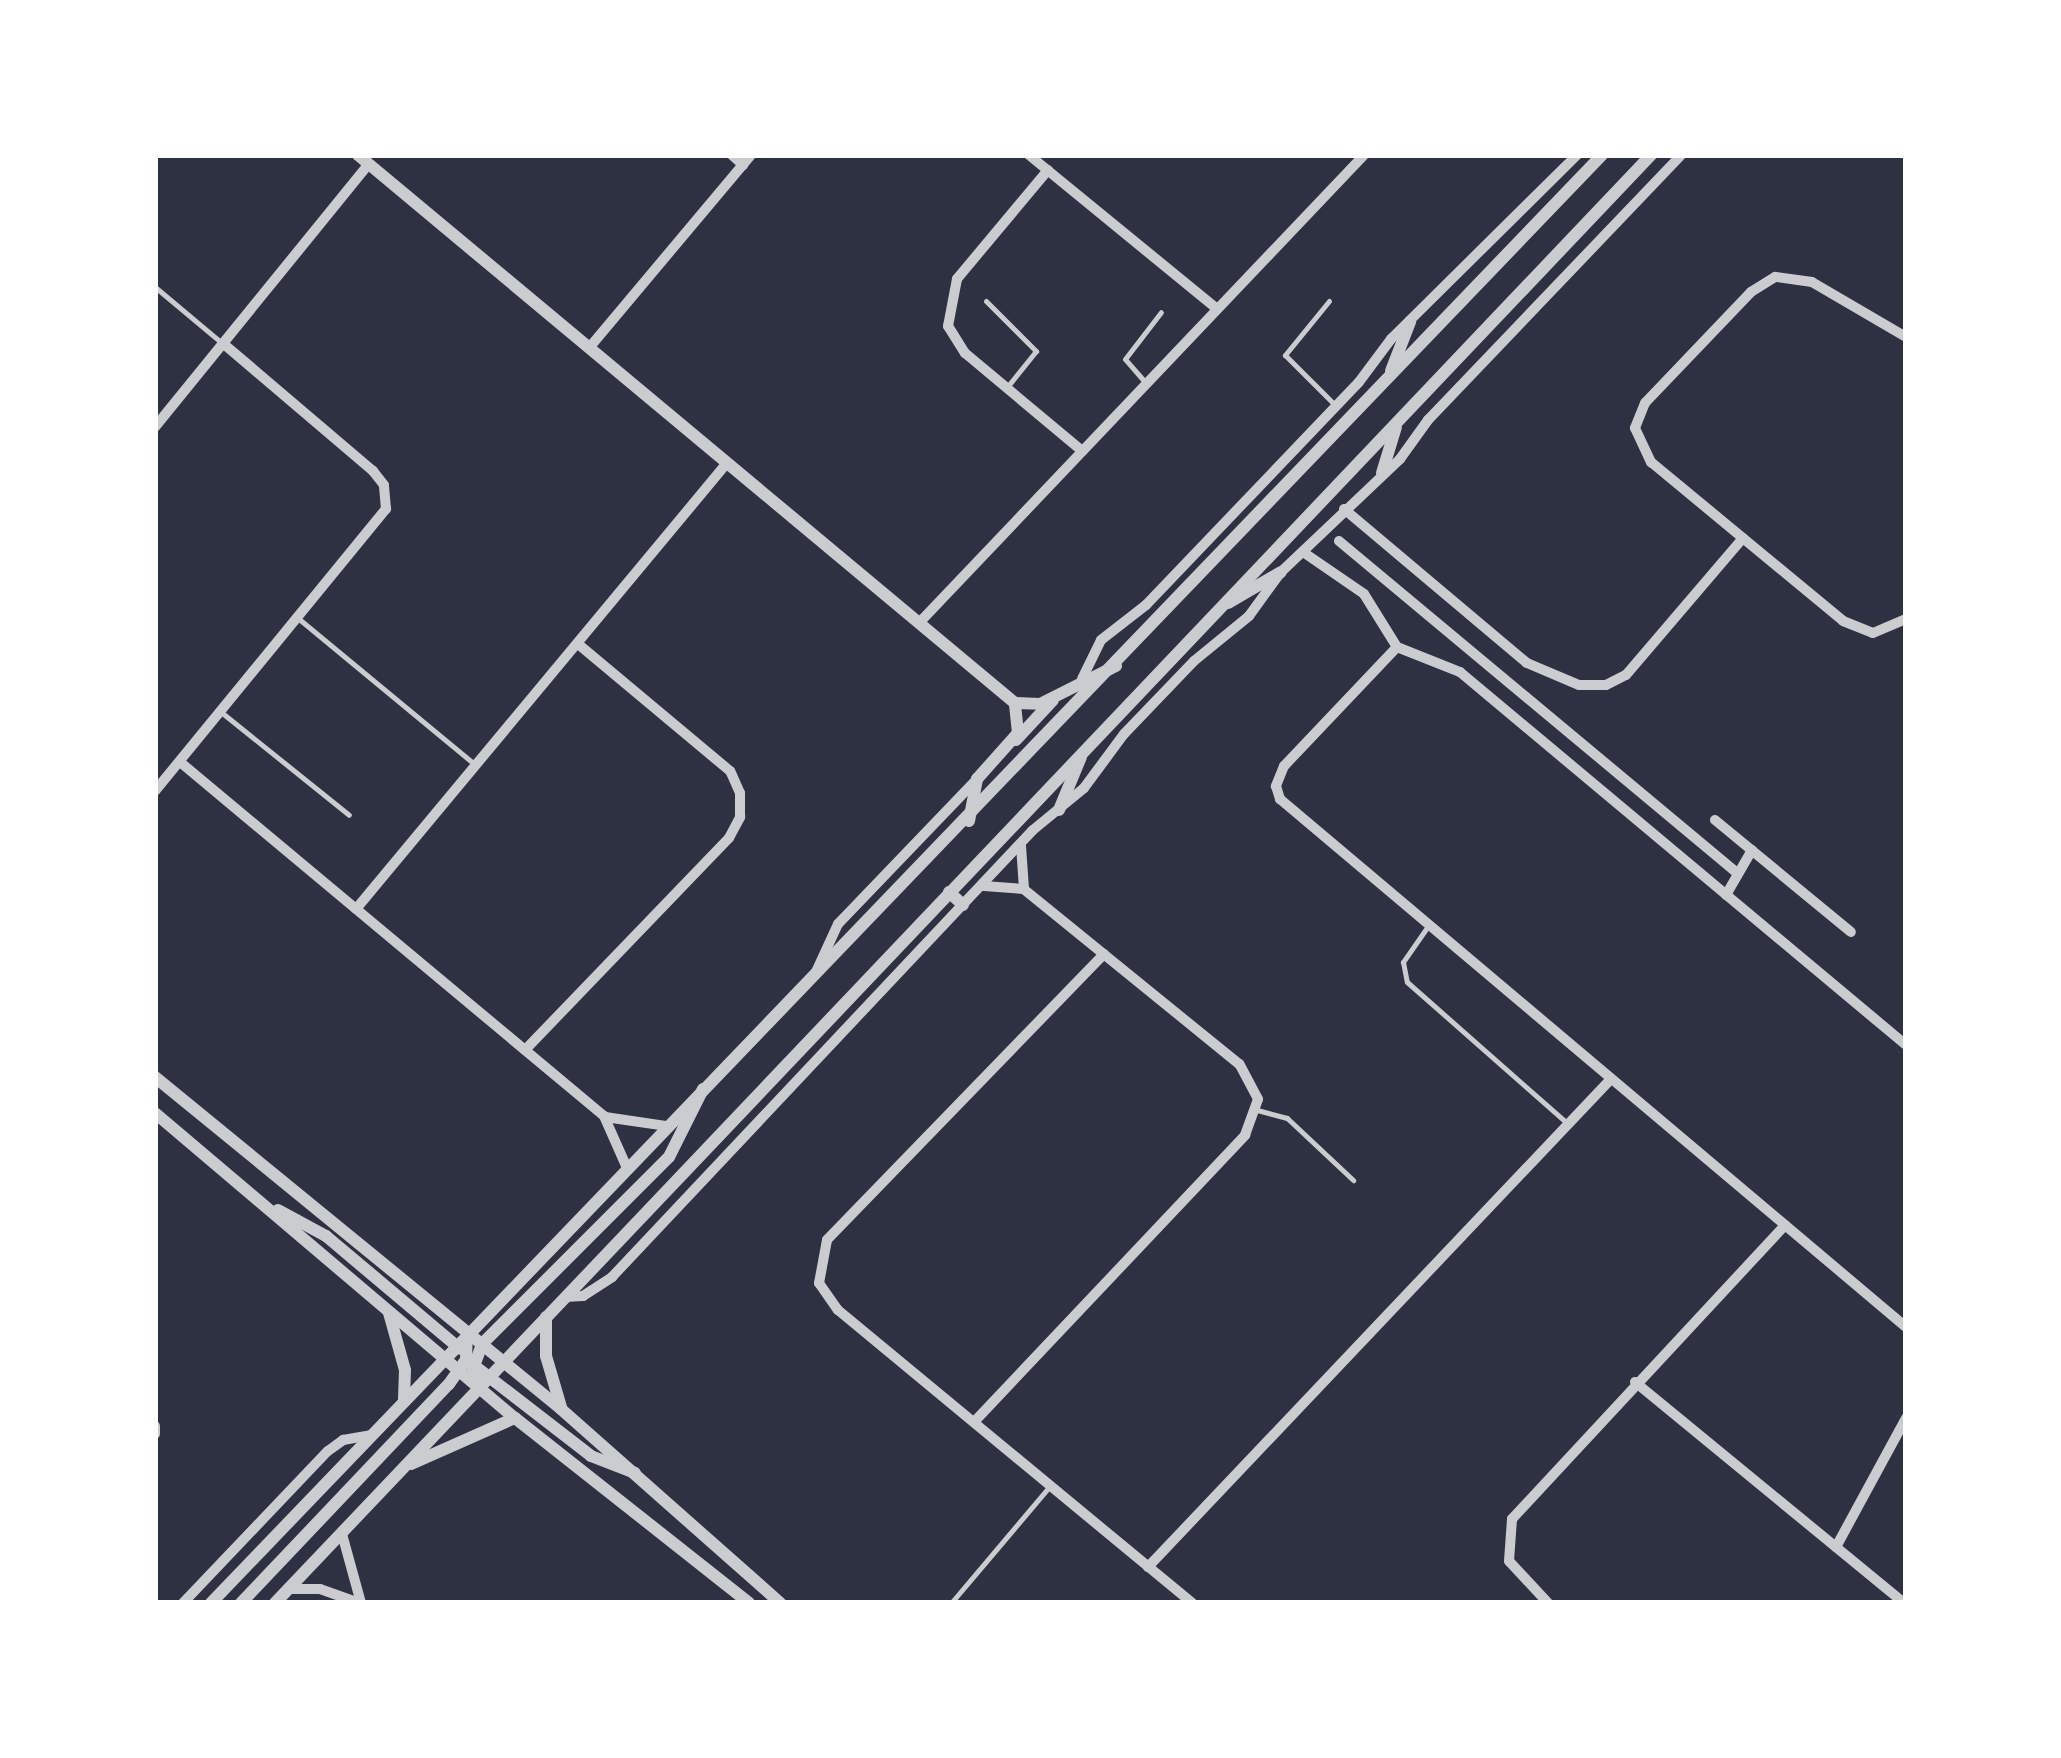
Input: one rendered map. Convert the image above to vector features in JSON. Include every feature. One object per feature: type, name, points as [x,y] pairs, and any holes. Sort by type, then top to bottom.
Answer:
[{"type":"street","points":[[589,348],[747,160],[732,155]]},
{"type":"street","points":[[1029,155],[1217,309]]},
{"type":"street","points":[[919,623],[1364,155]]},
{"type":"street","points":[[1082,678],[1101,640],[1146,605],[1336,406],[1410,322],[1576,155]]},
{"type":"street","points":[[211,1603],[704,1084],[969,821],[1602,155]]},
{"type":"street","points":[[275,1603],[1650,155]]},
{"type":"street","points":[[1213,612],[1281,572],[1304,552],[1681,155]]},
{"type":"street","points":[[155,428],[224,344],[363,160],[1015,703],[1034,706],[1054,698]]},
{"type":"street","points":[[1048,170],[957,278],[946,309],[954,341],[1082,451]]},
{"type":"street","points":[[1906,337],[1812,282],[1775,277],[1750,292],[1644,403],[1635,428],[1644,455],[1852,627],[1884,632],[1906,619]]},
{"type":"street","points":[[1388,379],[1410,322]]},
{"type":"street","points":[[155,791],[378,524],[386,492],[373,472],[224,344]]},
{"type":"street","points":[[1382,473],[1398,421]]},
{"type":"street","points":[[356,909],[726,463]]},
{"type":"street","points":[[1344,509],[1528,664],[1579,685],[1606,685],[1626,676],[1743,538]]},
{"type":"street","points":[[1339,542],[1736,872]]},
{"type":"street","points":[[1304,552],[1364,594],[1397,647],[1460,672],[1906,1045]]},
{"type":"street","points":[[564,1297],[583,1296],[612,1277],[963,905],[1059,810],[1194,661],[1260,605],[1281,572]]},
{"type":"street","points":[[524,1050],[729,838],[740,817],[730,771],[577,643]]},
{"type":"street","points":[[1397,647],[1284,766],[1276,786],[1289,809],[1906,1327]]},
{"type":"street","points":[[815,974],[838,924],[1054,698],[1082,678],[1116,666]]},
{"type":"street","points":[[1015,703],[1015,740]]},
{"type":"street","points":[[1059,810],[1084,748]]},
{"type":"street","points":[[180,762],[604,1116],[627,1168]]},
{"type":"street","points":[[969,821],[977,779]]},
{"type":"street","points":[[1715,820],[1851,932]]},
{"type":"street","points":[[1022,844],[1024,889]]},
{"type":"street","points":[[1726,895],[1752,850]]},
{"type":"street","points":[[974,1422],[1245,1135],[1258,1110],[1246,1071],[1024,889],[998,883],[980,888]]},
{"type":"street","points":[[949,892],[963,905]]},
{"type":"street","points":[[1104,954],[827,1240],[818,1260],[819,1283],[830,1302],[1192,1603]]},
{"type":"street","points":[[155,1078],[467,1332],[478,1387],[748,1603]]},
{"type":"street","points":[[1148,1567],[1611,1079]]},
{"type":"street","points":[[242,1603],[471,1358],[669,1157],[704,1084]]},
{"type":"street","points":[[155,1113],[443,1357],[502,1362],[562,1409],[780,1603]]},
{"type":"street","points":[[604,1116],[667,1126]]},
{"type":"street","points":[[267,1205],[326,1236],[591,1456],[638,1474]]},
{"type":"street","points":[[1548,1603],[1514,1571],[1508,1529],[1634,1382],[1785,1225]]},
{"type":"street","points":[[388,1310],[406,1370],[404,1399]]},
{"type":"street","points":[[546,1317],[546,1356],[562,1409]]},
{"type":"street","points":[[1634,1382],[1904,1603]]},
{"type":"street","points":[[405,1467],[515,1418]]},
{"type":"street","points":[[1836,1547],[1906,1418]]},
{"type":"street","points":[[155,1426],[155,1434]]},
{"type":"street","points":[[183,1603],[335,1444],[371,1434]]},
{"type":"street","points":[[342,1534],[360,1603]]},
{"type":"street","points":[[289,1589],[320,1589],[360,1603]]},
{"type":"lane","points":[[155,287],[224,344]]},
{"type":"lane","points":[[986,301],[1036,351],[1030,366],[1007,388]]},
{"type":"lane","points":[[1329,301],[1285,355],[1336,406]]},
{"type":"lane","points":[[1146,383],[1125,358],[1161,312]]},
{"type":"lane","points":[[299,619],[476,765]]},
{"type":"lane","points":[[221,712],[349,815]]},
{"type":"lane","points":[[1428,926],[1403,962],[1412,989],[1568,1124]]},
{"type":"lane","points":[[1258,1110],[1287,1118],[1353,1180]]},
{"type":"lane","points":[[951,1603],[1050,1486]]}]
